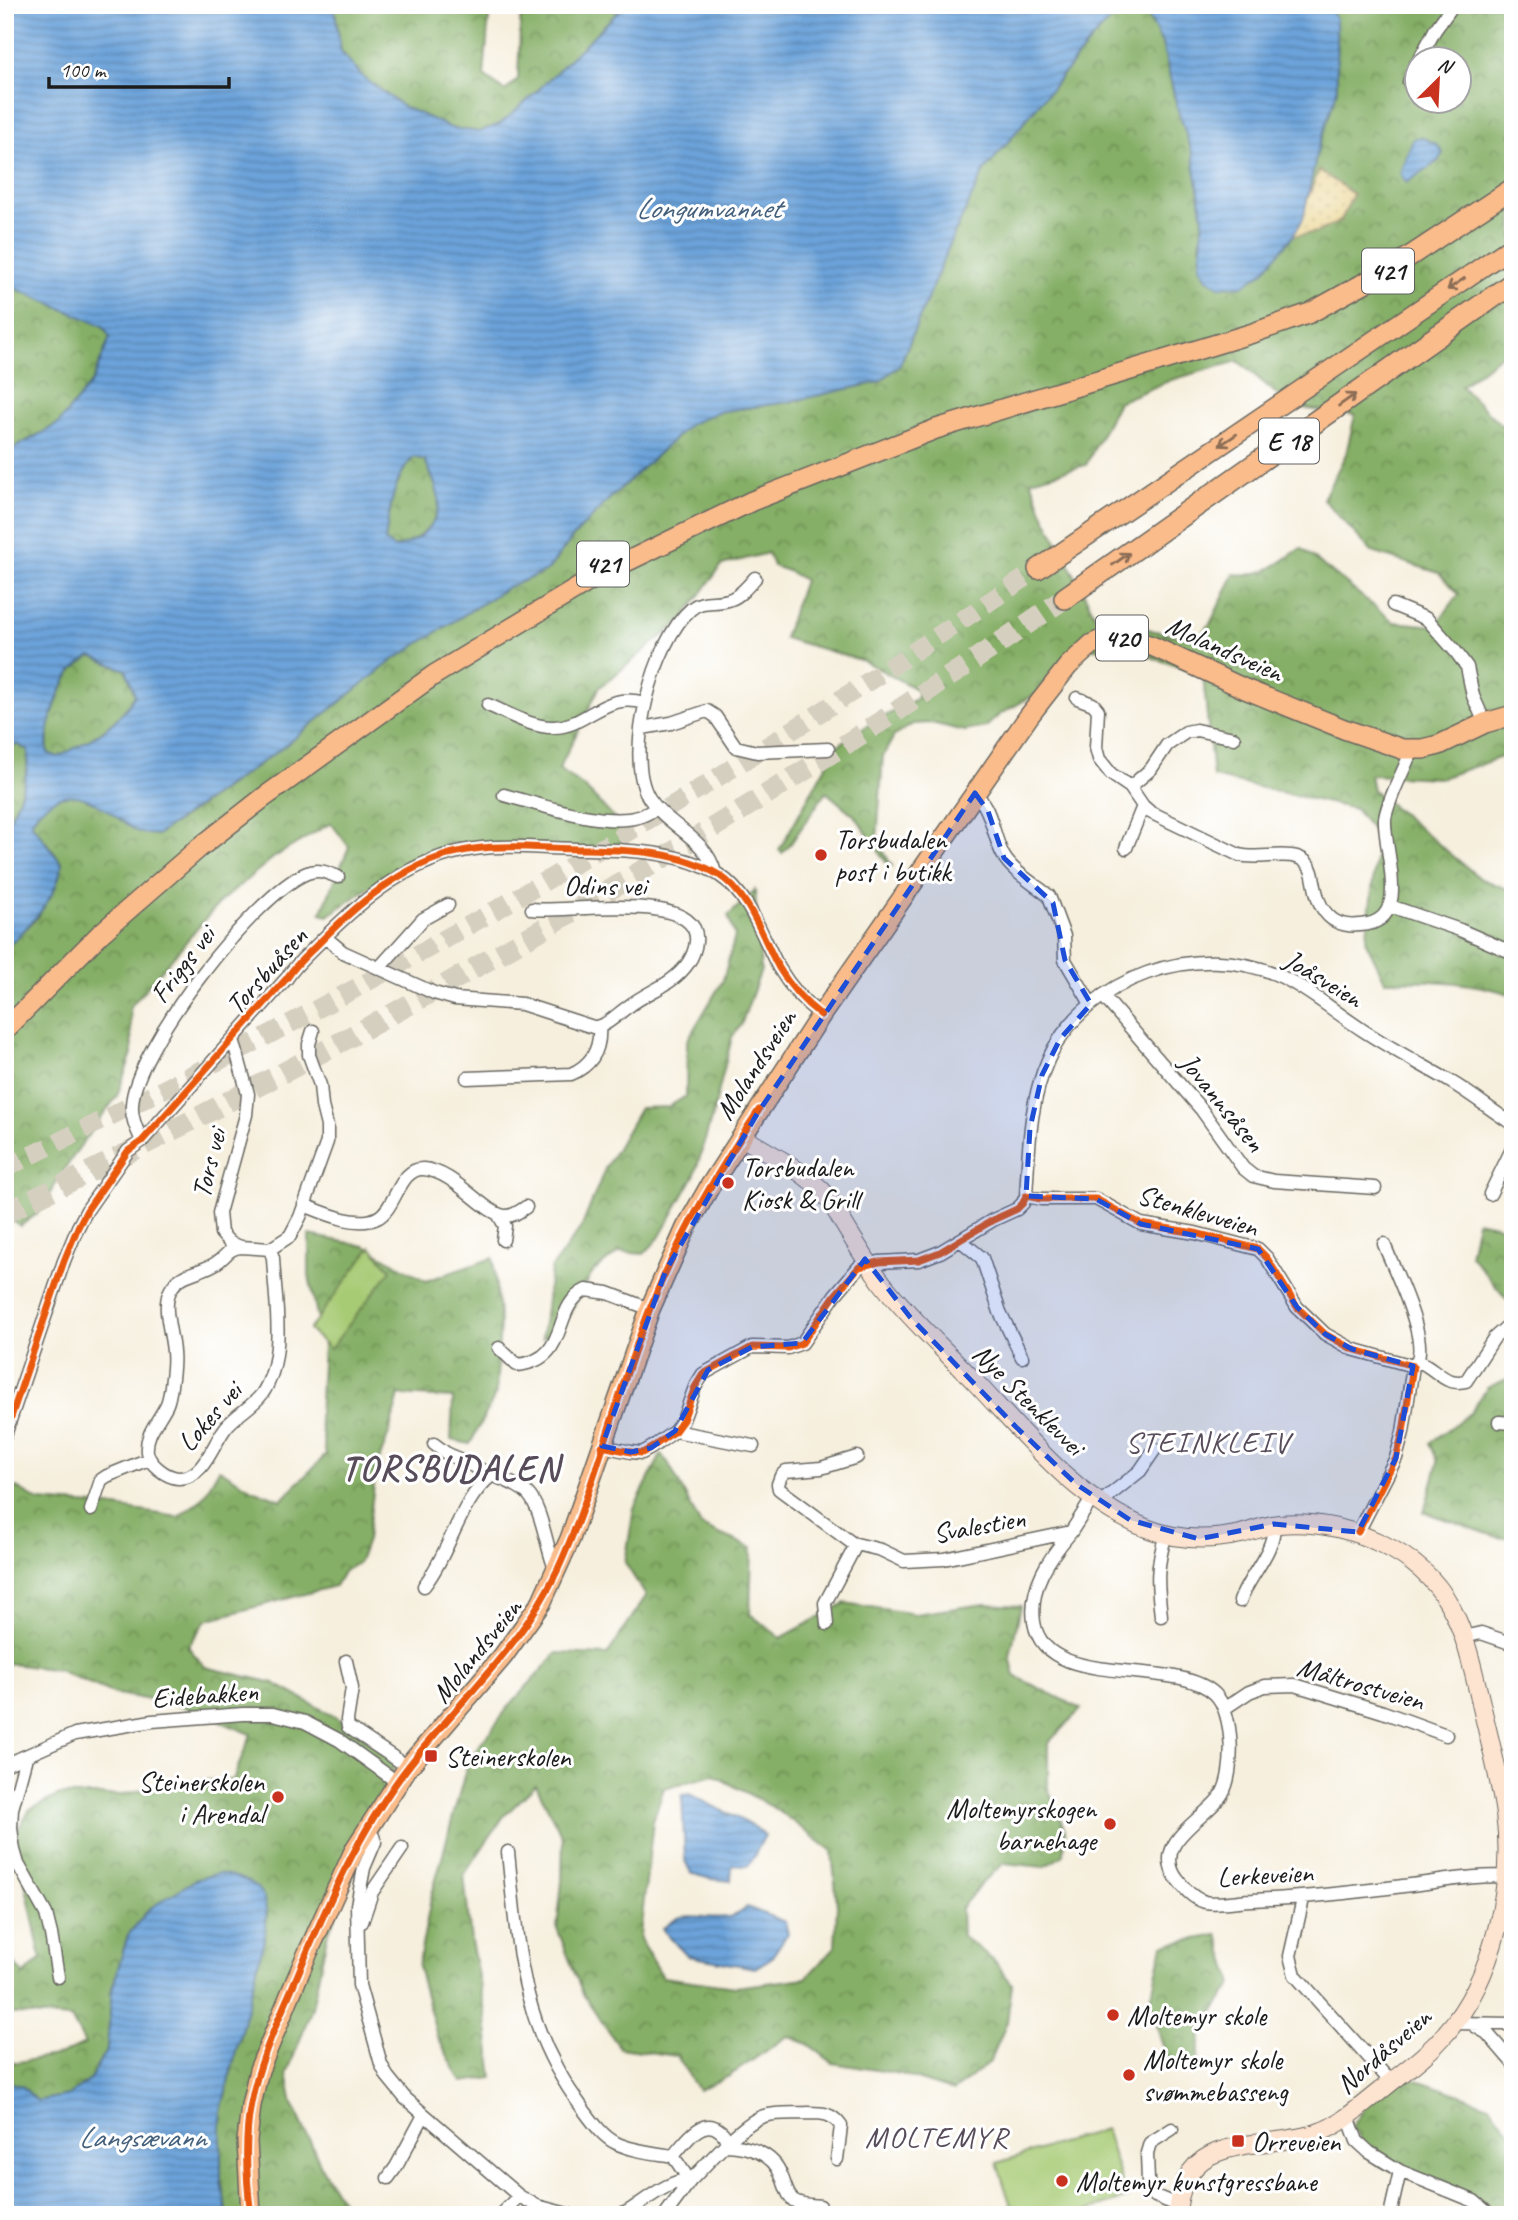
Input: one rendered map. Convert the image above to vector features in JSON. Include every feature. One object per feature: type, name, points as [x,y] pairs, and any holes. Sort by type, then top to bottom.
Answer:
[{"type":"highway","name":"E 18","points":[[1065,598],[1513,283]]},
{"type":"main road","name":"421","points":[[5,1018],[93,929],[194,842],[258,792],[429,668],[597,567],[749,494],[934,421],[1251,326],[1308,305],[1364,277],[1513,179]]},
{"type":"main road","name":"421","points":[[5,1030],[99,935],[199,848],[262,798],[434,675],[601,574],[752,501],[936,429],[1253,333],[1310,313],[1395,266],[1513,188]]},
{"type":"main road","name":"E 18","points":[[1038,569],[1513,246]]},
{"type":"main road","name":"Molandsveien","points":[[251,2215],[247,2141],[259,2070],[339,1882],[403,1774],[522,1632],[541,1603],[558,1569],[650,1309],[686,1228],[821,1015],[1029,716],[1068,666],[1092,644],[1106,638],[1121,638],[1152,646],[1245,689],[1382,744],[1412,749],[1439,745],[1485,723],[1513,715]]},
{"type":"main road","name":"Nye Stenklevvei","points":[[742,1137],[793,1167],[818,1186],[870,1265],[910,1317],[1060,1470],[1130,1520],[1166,1534],[1199,1539],[1244,1534],[1274,1524],[1322,1525],[1358,1532]]},
{"type":"main road","name":"Nordåsveien","points":[[1177,2210],[1182,2188],[1195,2166],[1211,2155],[1234,2148],[1321,2132],[1348,2116],[1463,2023],[1490,1958],[1497,1932],[1510,1879],[1506,1822],[1502,1792],[1464,1636],[1436,1581],[1400,1552],[1358,1532]]},
{"type":"street","points":[[1426,46],[1453,5]]},
{"type":"street","points":[[715,873],[709,856],[657,808],[641,779],[639,758],[645,703],[660,654],[680,621],[700,602],[732,599],[755,578]]},
{"type":"street","points":[[1392,605],[1426,619],[1456,652],[1466,667],[1473,696],[1485,723]]},
{"type":"street","points":[[1077,698],[1093,704],[1098,710],[1096,748],[1099,759],[1111,774],[1130,787],[1143,806],[1251,859],[1292,855],[1302,858],[1312,870],[1321,907],[1331,918],[1342,924],[1355,926],[1373,923],[1382,917],[1390,906],[1393,886],[1385,836],[1385,817],[1412,749]]},
{"type":"street","points":[[488,705],[533,724],[554,727],[577,720],[623,699],[645,703]]},
{"type":"street","points":[[642,728],[671,723],[707,711],[715,716],[736,747],[757,752],[828,749]]},
{"type":"street","points":[[1130,787],[1151,769],[1167,745],[1186,732],[1196,730],[1234,738]]},
{"type":"street","points":[[975,793],[988,811],[1004,858],[1049,896],[1062,928],[1065,960],[1097,1000]]},
{"type":"street","points":[[504,795],[583,817],[627,819],[639,817],[657,808]]},
{"type":"street","points":[[1126,848],[1143,806]]},
{"type":"street","name":"Torsbuåsen","points":[[5,1434],[78,1227],[128,1152],[142,1141],[287,978],[296,964],[353,909],[419,865],[473,849],[654,853],[701,866],[720,876],[746,904],[786,979],[821,1015]]},
{"type":"street","name":"Friggs vei","points":[[142,1141],[133,1119],[132,1105],[143,1069],[171,1019],[222,950],[267,901],[296,879],[315,870],[338,877]]},
{"type":"street","points":[[380,967],[423,919],[448,905]]},
{"type":"street","points":[[1390,906],[1460,930],[1513,953]]},
{"type":"street","name":"Odins vei","points":[[532,909],[656,908],[677,914],[693,928],[696,943],[684,970],[599,1026]]},
{"type":"street","points":[[325,937],[343,952],[434,993],[455,999],[522,1004],[579,1024],[599,1026],[600,1036],[589,1064],[571,1074],[467,1078]]},
{"type":"street","name":"Joåsveien","points":[[1026,1196],[1030,1128],[1042,1075],[1060,1039],[1097,1000],[1133,979],[1164,967],[1204,962],[1254,967],[1294,984],[1362,1030],[1449,1081],[1513,1124]]},
{"type":"street","name":"Jovannsåsen","points":[[1097,1000],[1201,1110],[1243,1168],[1253,1176],[1274,1181],[1375,1188]]},
{"type":"street","points":[[241,1247],[270,1249],[290,1236],[327,1142],[320,1086],[309,1055],[313,1031]]},
{"type":"street","name":"Tors vei","points":[[233,1039],[248,1094],[246,1115],[219,1213],[221,1233],[230,1243],[241,1247]]},
{"type":"street","points":[[1490,1194],[1513,1147]]},
{"type":"street","points":[[304,1205],[353,1220],[376,1219],[383,1214],[410,1173],[422,1169],[432,1171],[465,1188],[499,1214],[505,1226],[503,1240]]},
{"type":"street","points":[[603,1446],[642,1452],[675,1431],[683,1420],[695,1387],[704,1374],[752,1347],[788,1348],[802,1343],[835,1294],[859,1267],[879,1262],[929,1257],[1017,1209],[1026,1196]]},
{"type":"street","name":"Stenklevveien","points":[[1026,1196],[1041,1199],[1096,1199],[1141,1224],[1195,1233],[1258,1249],[1267,1258],[1297,1307],[1325,1334],[1352,1349],[1415,1364],[1448,1381],[1466,1381],[1494,1338],[1513,1321]]},
{"type":"street","points":[[499,1214],[510,1216],[526,1207]]},
{"type":"street","points":[[960,1240],[982,1258],[1000,1312],[1022,1357]]},
{"type":"street","points":[[1358,1532],[1396,1458],[1415,1364],[1421,1349],[1413,1316],[1384,1244]]},
{"type":"street","name":"Lokes vei","points":[[241,1247],[232,1248],[215,1264],[181,1277],[169,1292],[168,1313],[174,1353],[172,1381],[167,1403],[148,1438],[149,1459],[163,1472],[177,1478],[188,1476],[202,1466],[227,1426],[263,1392],[271,1374],[276,1351],[273,1258],[270,1249]]},
{"type":"street","points":[[499,1348],[517,1365],[531,1364],[541,1359],[555,1344],[573,1299],[586,1290],[608,1293],[650,1309]]},
{"type":"street","points":[[675,1431],[753,1447]]},
{"type":"street","points":[[434,1444],[446,1453],[515,1485],[530,1495],[553,1563],[558,1569]]},
{"type":"street","points":[[1155,1449],[1140,1471],[1098,1499],[1045,1566],[1032,1607],[1035,1628],[1058,1656],[1079,1665],[1150,1673],[1199,1684],[1217,1695],[1225,1708]]},
{"type":"street","name":"Svalestien","points":[[857,1457],[821,1468],[786,1471],[781,1476],[779,1489],[856,1545],[881,1550],[904,1561],[944,1559],[1071,1532]]},
{"type":"street","points":[[91,1510],[102,1480],[149,1459]]},
{"type":"street","points":[[424,1586],[444,1556],[467,1503],[492,1475]]},
{"type":"street","points":[[1240,1601],[1247,1583],[1272,1541],[1274,1524]]},
{"type":"street","points":[[1161,1616],[1156,1576],[1158,1558],[1166,1534]]},
{"type":"street","points":[[827,1624],[825,1603],[856,1545]]},
{"type":"street","points":[[1464,1636],[1481,1633],[1513,1644]]},
{"type":"street","points":[[346,1661],[352,1688],[348,1727],[403,1774]]},
{"type":"street","name":"Måltrostveien","points":[[1225,1708],[1249,1692],[1265,1686],[1295,1685],[1446,1735]]},
{"type":"street","name":"Lerkeveien","points":[[1225,1708],[1230,1745],[1227,1784],[1220,1798],[1183,1831],[1174,1845],[1171,1867],[1189,1894],[1206,1902],[1303,1899],[1466,1878],[1510,1879]]},
{"type":"street","name":"Eidebakken","points":[[5,1765],[75,1734],[152,1721],[273,1714],[305,1722],[403,1774]]},
{"type":"street","points":[[23,1757],[25,1761],[12,1809],[14,1850],[18,1864],[46,1914],[58,1977]]},
{"type":"street","points":[[367,1831],[375,1842],[364,1868],[357,1905],[359,1985],[387,2077],[424,2115],[519,2196],[537,2206],[571,2215]]},
{"type":"street","points":[[356,1931],[362,1923],[372,1892],[402,1848]]},
{"type":"street","points":[[508,1852],[520,1967],[535,2020],[552,2064],[592,2121],[616,2143],[673,2156],[690,2181]]},
{"type":"street","points":[[1303,1899],[1290,1956],[1295,1975],[1391,2082]]},
{"type":"street","points":[[1463,2023],[1513,2024]]},
{"type":"street","points":[[1463,2023],[1488,2033],[1513,2063]]},
{"type":"street","points":[[665,2215],[690,2181],[745,2126],[761,2117],[774,2114],[824,2113],[835,2117],[841,2126],[837,2159]]},
{"type":"street","points":[[388,2178],[424,2115]]},
{"type":"street","points":[[1348,2116],[1357,2141],[1369,2152],[1399,2171],[1474,2201],[1490,2215]]},
{"type":"street","points":[[673,2156],[691,2135],[705,2126],[715,2127],[724,2133],[727,2145]]},
{"type":"street","points":[[1172,2129],[1150,2143],[1147,2153],[1148,2182],[1155,2196],[1177,2210]]},
{"type":"street","points":[[727,2145],[760,2152],[772,2160],[780,2171],[788,2194],[794,2200],[804,2205],[820,2206]]},
{"type":"street","points":[[1390,2215],[1399,2171]]},
{"type":"street","points":[[620,2215],[674,2183],[683,2179],[690,2181]]},
{"type":"street","points":[[500,2215],[519,2196]]},
{"type":"highlighted area","points":[[975,793],[988,811],[1004,858],[1053,903],[1065,960],[1091,1004],[1060,1039],[1042,1075],[1030,1128],[1026,1196],[1096,1199],[1141,1224],[1258,1249],[1297,1307],[1325,1334],[1352,1349],[1413,1366],[1396,1458],[1358,1532],[1274,1524],[1199,1539],[1130,1520],[1076,1484],[1016,1427],[910,1317],[865,1259],[802,1343],[752,1347],[708,1370],[675,1431],[651,1448],[631,1452],[602,1446],[666,1270],[757,1114]]},
{"type":"green space","points":[[334,5],[490,5],[484,76],[505,91],[518,79],[521,5],[625,5],[529,99],[500,124],[479,132],[451,128],[402,106],[364,78],[341,52]]},
{"type":"green space","points":[[1126,5],[1143,5],[1162,43],[1177,107],[1193,155],[1203,218],[1200,246],[1318,149],[1337,91],[1336,19],[1328,5],[1513,5],[1513,346],[1461,386],[1502,426],[1513,430],[1513,753],[1441,778],[1370,775],[1373,790],[1481,879],[1513,891],[1513,995],[1449,982],[1385,981],[1366,942],[1378,837],[1355,809],[1213,777],[1203,675],[1137,652],[1082,648],[1038,693],[1000,714],[986,727],[965,731],[931,723],[913,724],[894,736],[883,756],[877,840],[892,866],[888,865],[856,817],[826,792],[782,853],[779,850],[837,746],[916,699],[918,690],[864,661],[784,638],[804,580],[773,566],[768,553],[722,565],[682,620],[599,688],[559,769],[585,788],[625,829],[622,853],[521,844],[450,844],[387,875],[328,916],[321,913],[349,847],[331,823],[273,858],[220,902],[130,1007],[132,1053],[117,1096],[76,1152],[37,1214],[20,1226],[5,1214],[5,949],[39,916],[62,863],[31,823],[38,811],[55,798],[76,795],[100,805],[139,832],[174,824],[282,748],[393,660],[508,587],[547,571],[573,537],[607,501],[690,424],[717,412],[788,402],[879,382],[900,365],[954,234],[984,171],[1098,32]],"holes":[[[1238,361],[1292,407],[1355,415],[1346,454],[1323,499],[1372,552],[1439,573],[1459,594],[1435,626],[1394,622],[1301,548],[1263,572],[1234,574],[1211,622],[1198,640],[1155,631],[1122,617],[1097,619],[1043,513],[1031,480],[1086,465],[1118,402],[1171,380]]]},
{"type":"green space","points":[[5,284],[103,326],[110,337],[92,382],[58,424],[5,453]]},
{"type":"green space","points":[[414,457],[425,460],[437,491],[438,509],[432,524],[422,534],[394,548],[385,541],[390,507],[401,475]]},
{"type":"green space","points":[[91,656],[126,670],[135,695],[111,724],[58,758],[48,753],[47,744],[54,710],[68,678],[75,668]]},
{"type":"green space","points":[[17,744],[28,750],[26,770],[15,809],[5,827],[5,749]]},
{"type":"green space","points":[[755,890],[761,970],[741,1025],[732,1037],[695,1174],[659,1238],[644,1254],[619,1252],[593,1272],[558,1333],[542,1338],[551,1269],[582,1226],[605,1169],[640,1108],[668,1107],[686,1096],[687,1041],[723,980],[735,936],[728,916]]},
{"type":"green space","points":[[1477,1221],[1513,1229],[1513,1307],[1470,1255]]},
{"type":"green space","points":[[309,1235],[365,1246],[426,1281],[493,1258],[500,1323],[496,1394],[470,1444],[451,1440],[453,1398],[399,1395],[376,1469],[367,1540],[359,1562],[343,1572],[335,1586],[206,1620],[188,1647],[205,1667],[274,1683],[397,1751],[386,1807],[327,1936],[312,2008],[287,2074],[293,2104],[323,2170],[350,2215],[228,2215],[221,2182],[221,2111],[265,1936],[267,1912],[149,1909],[128,1935],[112,1989],[107,2049],[89,2081],[69,2095],[37,2101],[22,2086],[5,2081],[5,2064],[61,2055],[85,2044],[71,2018],[5,2013],[5,1953],[24,1975],[41,1958],[15,1834],[30,1809],[60,1795],[122,1795],[175,1781],[233,1780],[251,1734],[182,1706],[112,1693],[58,1670],[5,1663],[5,1481],[39,1501],[109,1506],[178,1517],[202,1499],[219,1469],[252,1489],[281,1500],[326,1455],[319,1417],[323,1346],[309,1275]]},
{"type":"green space","points":[[371,1247],[391,1270],[330,1349],[309,1330]]},
{"type":"green space","points":[[1513,1376],[1513,1537],[1500,1538],[1424,1512],[1438,1462],[1430,1443],[1470,1413],[1487,1388]]},
{"type":"green space","points":[[661,1455],[668,1462],[701,1526],[752,1548],[750,1614],[781,1638],[845,1603],[915,1614],[984,1604],[1021,1606],[1010,1656],[1015,1676],[1081,1709],[1048,1743],[1048,1789],[1065,1830],[1064,1855],[1044,1867],[1004,1863],[981,1884],[961,1908],[962,1936],[994,1960],[1012,1984],[1007,2022],[990,2062],[954,2091],[901,2074],[833,2063],[808,2044],[788,2036],[729,2076],[698,2090],[677,2056],[620,2048],[583,1994],[557,1928],[563,1838],[536,1785],[504,1816],[464,1875],[471,1941],[485,2012],[493,2078],[462,2082],[437,2036],[418,1967],[431,1898],[468,1761],[510,1705],[557,1653],[607,1655],[646,1596],[625,1563],[634,1508]],"holes":[[[714,1775],[776,1809],[832,1851],[837,1906],[835,1947],[806,1978],[735,1987],[663,1977],[640,1935],[653,1821],[664,1788]]]},
{"type":"green space","points":[[1218,1935],[1233,1984],[1202,2028],[1196,2074],[1169,2066],[1150,2002],[1163,1945]]},
{"type":"green space","points":[[1388,2074],[1423,2082],[1490,2105],[1513,2136],[1513,2215],[1484,2215],[1443,2193],[1379,2165],[1352,2127]]},
{"type":"green space","name":"Moltemyr kunstgressbane","points":[[1105,2129],[1127,2198],[1073,2215],[1014,2215],[997,2163]]},
{"type":"sand","points":[[1319,170],[1353,194],[1341,221],[1318,232],[1293,236]]},
{"type":"water","name":"Longumvannet","points":[[5,5],[334,5],[341,52],[364,78],[402,106],[451,128],[479,132],[500,124],[529,99],[625,5],[1126,5],[1098,32],[984,171],[954,234],[900,365],[879,382],[788,402],[717,412],[690,424],[607,501],[573,537],[547,571],[508,587],[393,660],[282,748],[157,835],[136,831],[106,809],[83,798],[60,797],[49,803],[38,812],[31,823],[62,864],[59,877],[41,911],[5,949],[5,827],[22,790],[28,750],[17,744],[5,749],[5,639],[11,620],[5,601],[5,453],[58,424],[92,382],[110,337],[103,326],[5,284]],"holes":[[[414,457],[425,460],[437,491],[438,509],[432,524],[422,535],[394,548],[385,541],[390,507],[401,475]],[[91,656],[126,670],[135,695],[111,724],[91,739],[58,757],[48,753],[47,744],[54,710],[68,677]]]},
{"type":"water","points":[[1143,5],[1328,5],[1336,19],[1337,91],[1318,149],[1303,219],[1293,236],[1263,272],[1244,285],[1221,287],[1207,279],[1200,266],[1203,218],[1193,155],[1177,107],[1162,43]]},
{"type":"water","points":[[1421,137],[1436,144],[1443,153],[1440,160],[1406,183],[1400,173],[1413,139]]},
{"type":"water","points":[[689,1794],[753,1826],[765,1835],[750,1864],[732,1865],[731,1881],[710,1879],[691,1873],[685,1861],[682,1795]]},
{"type":"water","name":"Langsævann","points":[[218,1873],[254,1885],[264,1899],[266,1909],[265,1936],[221,2111],[221,2182],[228,2215],[5,2215],[5,2081],[22,2086],[37,2101],[69,2095],[89,2081],[107,2049],[112,1989],[128,1935],[149,1909],[195,1880]]},
{"type":"water","points":[[747,1907],[785,1922],[788,1933],[771,1958],[755,1968],[687,1956],[662,1929],[681,1917],[732,1916]]},
{"type":"tunnel","points":[[5,1168],[305,1015],[526,893],[765,748],[1038,569]]},
{"type":"tunnel","points":[[5,1213],[279,1075],[547,926],[809,768],[1065,598]]},
{"type":"cycle path","points":[[5,1435],[78,1227],[128,1151],[142,1141],[294,968],[335,927],[370,896],[409,871],[451,854],[501,847],[637,851],[688,861],[704,867],[730,883],[754,917],[783,974],[803,999],[821,1015]]},
{"type":"cycle path","points":[[251,2215],[247,2145],[254,2087],[276,2026],[331,1897],[390,1791],[509,1648],[544,1597],[584,1505],[639,1338],[662,1280],[700,1205],[759,1110]]},
{"type":"cycle path","points":[[602,1446],[642,1453],[675,1431],[683,1420],[695,1387],[703,1374],[752,1347],[788,1348],[802,1343],[835,1295],[859,1267],[879,1262],[919,1260],[940,1252],[1017,1209],[1026,1196],[1041,1199],[1096,1199],[1141,1224],[1195,1233],[1258,1249],[1267,1258],[1297,1307],[1325,1334],[1352,1349],[1413,1366],[1403,1432],[1396,1458],[1358,1532]]},
{"type":"place","name":"Torsbudalen post i butikk","points":[[821,855]]},
{"type":"place","name":"Torsbudalen Kiosk & Grill","points":[[728,1183]]},
{"type":"place","name":"Steinerskolen","points":[[431,1756]]},
{"type":"place","name":"Steinerskolen i Arendal","points":[[278,1797]]},
{"type":"place","name":"Moltemyrskogen barnehage","points":[[1110,1824]]},
{"type":"place","name":"Moltemyr skole","points":[[1113,2015]]},
{"type":"place","name":"Moltemyr skole svømmebasseng","points":[[1129,2075]]},
{"type":"place","name":"Orreveien","points":[[1238,2141]]},
{"type":"place","name":"Moltemyr kunstgressbane","points":[[1062,2181]]},
{"type":"district","name":"STEINKLEIV","points":[[1208,1442]]},
{"type":"district","name":"TORSBUDALEN","points":[[451,1468]]},
{"type":"district","name":"MOLTEMYR","points":[[937,2137]]}]
